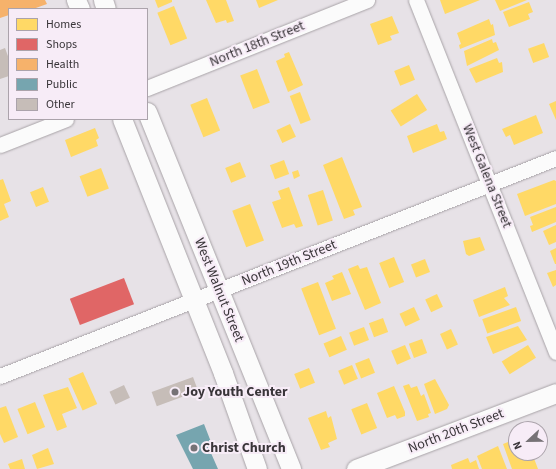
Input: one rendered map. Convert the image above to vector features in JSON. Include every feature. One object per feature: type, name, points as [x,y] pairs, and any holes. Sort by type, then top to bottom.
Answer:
[{"type":"main road","name":"West Walnut Street","points":[[148,114],[291,469]]},
{"type":"main road","name":"West Walnut Street","points":[[122,120],[194,301],[257,469]]},
{"type":"main road","name":"North 20th Street","points":[[356,469],[556,393]]},
{"type":"street","name":"North 18th Street","points":[[148,88],[367,0]]},
{"type":"street","name":"West Galena Street","points":[[416,0],[556,352]]},
{"type":"street","points":[[0,145],[63,120]]},
{"type":"street","name":"North 19th Street","points":[[0,376],[556,158]]},
{"type":"building: Homes","points":[[155,0],[172,0],[172,2],[158,8]]},
{"type":"building: Homes","points":[[206,0],[226,0],[234,21],[227,23],[226,20],[216,23]]},
{"type":"building: Homes","points":[[256,0],[278,0],[259,8]]},
{"type":"building: Homes","points":[[440,0],[480,0],[445,14]]},
{"type":"building: Homes","points":[[495,0],[527,0],[500,11]]},
{"type":"building: Homes","points":[[529,2],[533,12],[528,14],[530,19],[509,27],[503,12]]},
{"type":"building: Homes","points":[[174,6],[187,38],[170,45],[157,13]]},
{"type":"building: Homes","points":[[392,16],[399,33],[390,36],[392,40],[378,45],[370,24]]},
{"type":"building: Homes","points":[[489,19],[491,25],[493,24],[495,35],[460,49],[459,45],[461,44],[457,33]]},
{"type":"building: Homes","points":[[492,39],[493,43],[496,42],[499,50],[467,66],[464,51]]},
{"type":"building: Homes","points":[[544,43],[549,57],[533,63],[528,49]]},
{"type":"building: Homes","points":[[289,52],[303,85],[288,92],[276,61],[285,57],[284,54]]},
{"type":"building: Homes","points":[[497,58],[499,63],[502,62],[503,72],[476,83],[469,69]]},
{"type":"building: Homes","points":[[409,65],[415,80],[400,86],[394,71]]},
{"type":"building: Homes","points":[[257,69],[270,103],[253,109],[240,75]]},
{"type":"building: Homes","points":[[300,92],[311,120],[300,124],[290,96]]},
{"type":"building: Homes","points":[[417,94],[427,110],[401,127],[391,110]]},
{"type":"building: Homes","points":[[207,98],[220,130],[203,137],[190,105]]},
{"type":"building: Homes","points":[[556,101],[556,120],[549,104]]},
{"type":"building: Homes","points":[[536,115],[543,133],[514,145],[510,135],[506,137],[502,129]]},
{"type":"building: Homes","points":[[290,124],[296,137],[282,143],[276,130]]},
{"type":"building: Homes","points":[[437,124],[440,132],[444,131],[447,139],[413,153],[407,136]]},
{"type":"building: Homes","points":[[95,128],[99,138],[96,140],[98,146],[71,157],[65,140]]},
{"type":"building: Homes","points":[[342,157],[362,207],[353,210],[355,215],[344,219],[323,165]]},
{"type":"building: Homes","points":[[284,160],[289,174],[275,179],[270,165]]},
{"type":"building: Homes","points":[[240,162],[246,177],[231,183],[225,168]]},
{"type":"building: Homes","points":[[101,168],[109,189],[87,197],[80,176]]},
{"type":"building: Homes","points":[[298,170],[300,176],[294,179],[292,172]]},
{"type":"building: Homes","points":[[3,179],[11,201],[4,204],[9,217],[0,221],[0,180]]},
{"type":"building: Homes","points":[[554,180],[556,181],[556,204],[525,216],[517,194]]},
{"type":"building: Homes","points":[[43,187],[49,202],[36,207],[30,192]]},
{"type":"building: Homes","points":[[289,187],[303,226],[296,228],[294,224],[282,228],[272,202],[281,199],[278,191]]},
{"type":"building: Homes","points":[[323,190],[333,220],[318,225],[308,195]]},
{"type":"building: Homes","points":[[250,204],[264,240],[246,247],[232,211]]},
{"type":"building: Homes","points":[[556,207],[556,222],[532,232],[530,226],[533,225],[530,217]]},
{"type":"building: Homes","points":[[556,225],[556,242],[549,245],[543,231]]},
{"type":"building: Homes","points":[[480,237],[485,250],[469,256],[466,254],[463,241]]},
{"type":"building: Homes","points":[[556,248],[556,264],[555,264],[550,251]]},
{"type":"building: Homes","points":[[394,257],[404,282],[389,288],[379,263]]},
{"type":"building: Homes","points":[[425,259],[430,272],[416,277],[411,264]]},
{"type":"building: Homes","points":[[358,265],[360,269],[367,267],[381,303],[365,310],[348,269]]},
{"type":"building: Homes","points":[[556,270],[556,285],[553,287],[547,273]]},
{"type":"building: Homes","points":[[342,272],[351,294],[332,301],[325,283],[334,279],[332,276]]},
{"type":"building: Homes","points":[[318,282],[336,329],[319,335],[301,288]]},
{"type":"building: Homes","points":[[505,287],[508,296],[504,298],[510,305],[479,317],[473,300]]},
{"type":"building: Homes","points":[[437,294],[443,307],[431,312],[425,299]]},
{"type":"building: Homes","points":[[414,307],[420,320],[405,326],[399,314]]},
{"type":"building: Homes","points":[[516,307],[521,321],[487,333],[482,319]]},
{"type":"building: Homes","points":[[383,318],[388,332],[374,337],[369,323]]},
{"type":"building: Homes","points":[[518,326],[527,340],[493,354],[486,337]]},
{"type":"building: Homes","points":[[364,327],[369,340],[354,346],[349,333]]},
{"type":"building: Homes","points":[[451,329],[458,345],[447,349],[440,334]]},
{"type":"building: Homes","points":[[341,336],[347,350],[329,357],[324,343]]},
{"type":"building: Homes","points":[[422,339],[427,353],[414,358],[409,344]]},
{"type":"building: Homes","points":[[405,345],[411,359],[397,365],[391,351]]},
{"type":"building: Homes","points":[[528,345],[536,358],[510,374],[502,361]]},
{"type":"building: Homes","points":[[369,358],[375,373],[361,378],[355,364]]},
{"type":"building: Homes","points":[[352,365],[358,379],[344,385],[338,371]]},
{"type":"building: Homes","points":[[309,368],[315,383],[300,389],[294,374]]},
{"type":"building: Homes","points":[[83,372],[97,404],[83,410],[68,379]]},
{"type":"building: Homes","points":[[435,379],[449,405],[447,409],[435,414],[424,384]]},
{"type":"building: Homes","points":[[409,384],[411,388],[417,386],[421,396],[424,394],[431,413],[428,414],[429,417],[417,421],[403,386]]},
{"type":"building: Homes","points":[[394,386],[405,412],[405,416],[397,419],[395,415],[387,418],[377,393]]},
{"type":"building: Homes","points":[[68,387],[77,408],[62,414],[67,427],[57,431],[43,395]]},
{"type":"building: Homes","points":[[35,402],[45,427],[27,434],[17,409]]},
{"type":"building: Homes","points":[[367,403],[377,428],[361,434],[351,409]]},
{"type":"building: Homes","points":[[6,406],[18,437],[4,443],[0,434],[0,408]]},
{"type":"building: Homes","points":[[326,411],[328,418],[331,416],[337,439],[328,443],[330,447],[321,450],[308,418]]},
{"type":"building: Homes","points":[[508,442],[508,458],[503,444]]},
{"type":"building: Homes","points":[[498,446],[507,469],[482,469],[477,456]]},
{"type":"building: Homes","points":[[48,448],[54,464],[37,469],[32,455]]},
{"type":"building: Homes","points":[[468,458],[470,463],[476,460],[479,469],[452,469],[451,465]]},
{"type":"building: Homes","points":[[22,459],[25,469],[10,469],[8,464]]},
{"type":"building: Homes","points":[[509,461],[535,461],[538,469],[512,469]]},
{"type":"building: Shops","points":[[124,278],[134,304],[80,325],[70,299]]},
{"type":"building: Health","points":[[0,0],[45,0],[47,4],[36,8],[8,8],[8,15],[0,18]]},
{"type":"building: Public","name":"Christ Church","points":[[204,424],[211,442],[207,444],[218,469],[193,469],[176,435]]},
{"type":"building: Other","points":[[5,48],[8,56],[8,76],[0,79],[0,50]]},
{"type":"building: Other","name":"Joy Youth Center","points":[[193,377],[198,391],[157,406],[152,392]]},
{"type":"building: Other","points":[[124,385],[130,398],[115,404],[109,392]]},
{"type":"place","name":"Joy Youth Center","points":[[175,392]]},
{"type":"place","name":"Christ Church","points":[[194,448]]}]
